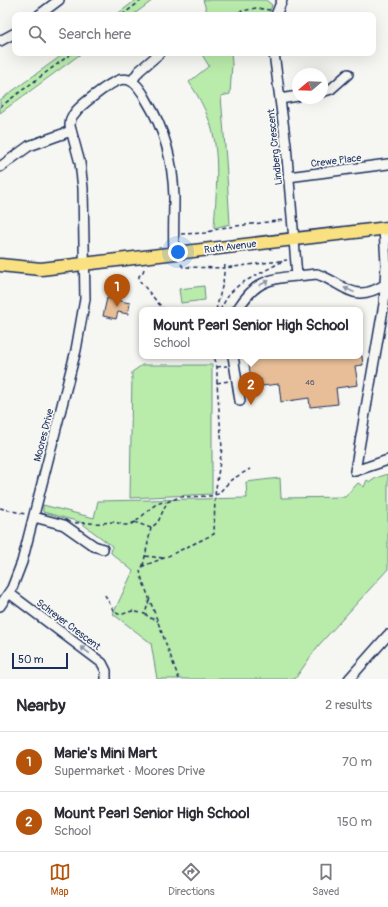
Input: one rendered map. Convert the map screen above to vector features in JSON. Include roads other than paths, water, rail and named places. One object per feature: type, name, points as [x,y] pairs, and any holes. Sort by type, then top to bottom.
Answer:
[{"type":"main road","name":"Ruth Avenue","points":[[0,265],[41,269],[386,228]]},
{"type":"street","points":[[43,12],[59,0]]},
{"type":"street","points":[[275,12],[282,0]]},
{"type":"street","points":[[0,41],[12,35]]},
{"type":"street","points":[[132,81],[139,71],[156,56]]},
{"type":"street","name":"Lindberg Crescent","points":[[274,56],[286,145],[297,276]]},
{"type":"street","points":[[328,90],[348,74]]},
{"type":"street","points":[[0,167],[29,146],[71,130],[70,126],[72,117],[76,111],[114,82],[126,79],[132,81],[145,97],[153,111],[169,154],[173,187],[174,253]]},
{"type":"street","points":[[280,99],[292,97]]},
{"type":"street","name":"Moores Drive","points":[[0,606],[9,593],[20,570],[31,516],[81,326],[86,292],[84,188],[80,163],[71,130]]},
{"type":"street","name":"Crewe Place","points":[[288,177],[388,164]]},
{"type":"street","points":[[386,228],[386,304],[355,471],[388,460]]},
{"type":"street","points":[[386,284],[388,272]]},
{"type":"street","points":[[239,307],[249,293],[263,283],[278,277],[317,274],[355,293],[368,292],[386,284]]},
{"type":"street","points":[[234,359],[240,401]]},
{"type":"street","points":[[31,516],[68,527],[94,546],[103,548]]},
{"type":"street","name":"Schreyer Crescent","points":[[9,593],[102,662],[106,670],[106,679]]},
{"type":"street","points":[[349,679],[388,635]]},
{"type":"place","name":"Marie's Mini Mart","points":[[117,307]]},
{"type":"place","name":"Mount Pearl Senior High School","points":[[251,405]]}]
